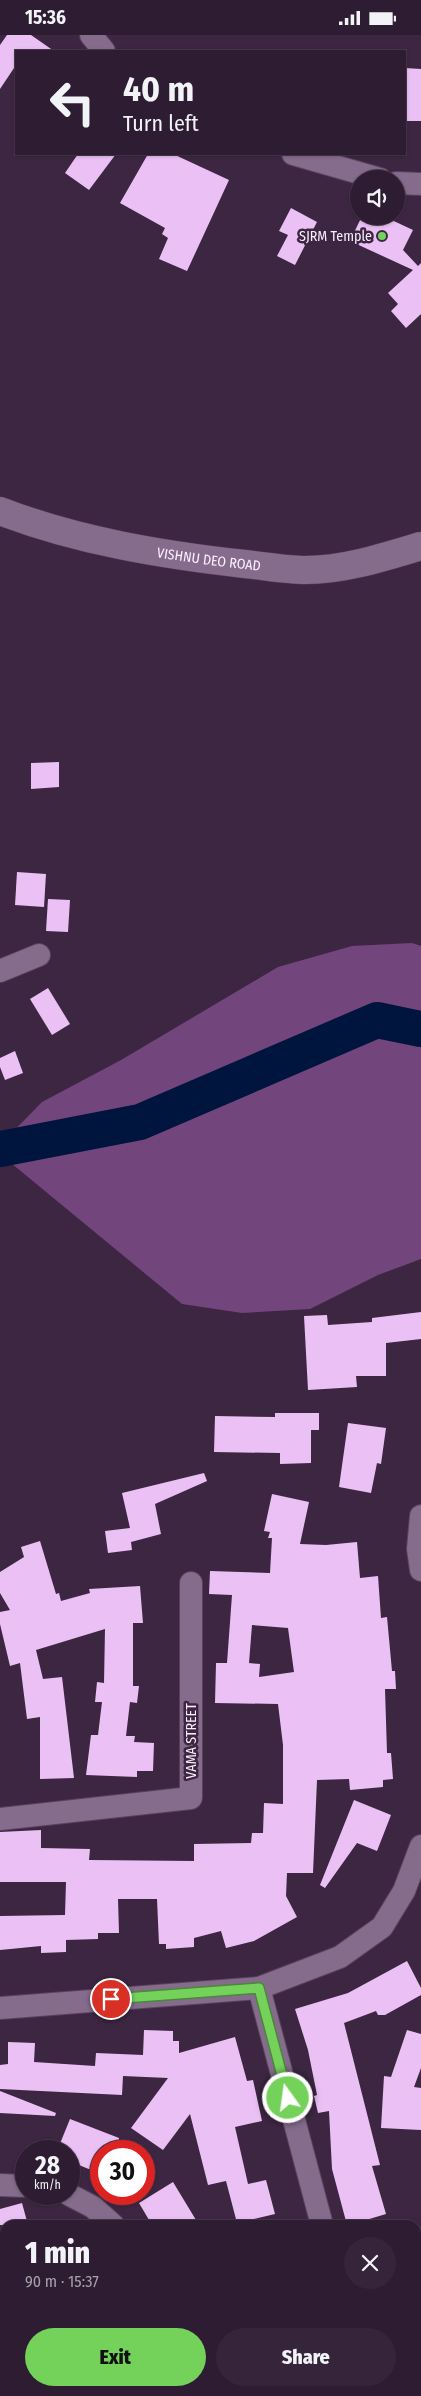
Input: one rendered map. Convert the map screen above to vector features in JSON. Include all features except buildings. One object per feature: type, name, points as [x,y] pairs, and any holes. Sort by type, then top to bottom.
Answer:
[{"type":"street","points":[[92,35],[103,50]]},
{"type":"street","points":[[296,155],[350,170]]},
{"type":"street","points":[[405,183],[421,184]]},
{"type":"street","name":"VISHNU DEO ROAD","points":[[0,511],[21,519],[128,548],[306,570],[370,562],[421,547]]},
{"type":"street","points":[[0,971],[39,955]]},
{"type":"street","points":[[421,1516],[418,1549],[421,1569]]},
{"type":"street","name":"VAMA STREET","points":[[0,1819],[191,1798],[191,1583]]},
{"type":"street","points":[[0,2008],[259,1988],[340,1957],[382,1927],[412,1895],[421,1846]]},
{"type":"street","points":[[259,1988],[321,2220]]},
{"type":"street","points":[[0,2185],[15,2186]]},
{"type":"street","points":[[80,2200],[93,2207],[107,2220]]},
{"type":"shaded area","points":[[412,943],[421,946],[421,1259],[378,1275],[310,1309],[242,1313],[182,1304],[0,1154],[0,1145],[42,1102],[121,1060],[278,967],[352,946]]},
{"type":"waterway","points":[[0,1149],[140,1122],[377,1020],[421,1029]]},
{"type":"place","name":"SJRM Temple","points":[[382,236]]},
{"type":"route","points":[[111,1999],[259,1988],[288,2098]]}]
